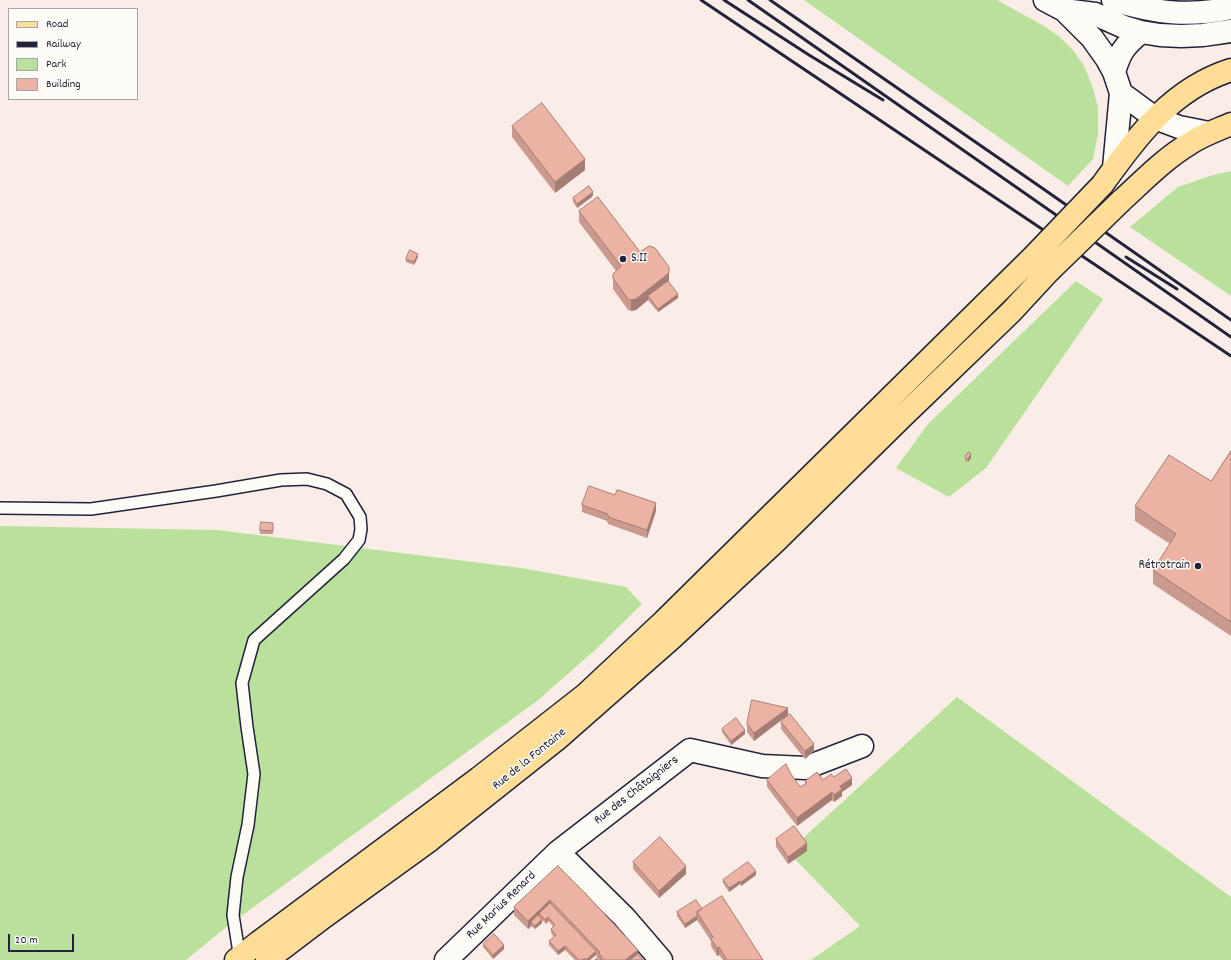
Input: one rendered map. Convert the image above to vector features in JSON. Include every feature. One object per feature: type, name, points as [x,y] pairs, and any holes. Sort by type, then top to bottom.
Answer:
[{"type":"main road","points":[[1041,264],[1137,138],[1155,118],[1174,100],[1189,90],[1204,81],[1231,70]]},
{"type":"main road","points":[[238,959],[479,778],[584,695],[664,621],[886,402],[1041,264],[1121,201],[1172,156],[1190,143],[1231,124]]},
{"type":"main road","name":"Rue de la Fontaine","points":[[267,960],[430,840],[556,740],[673,637],[776,541],[1011,312],[1041,264]]},
{"type":"street","points":[[1046,0],[1064,10],[1092,38],[1114,72],[1121,93],[1114,168]]},
{"type":"street","points":[[1113,0],[1170,13],[1214,12],[1231,8]]},
{"type":"street","points":[[1064,10],[1095,14],[1119,25],[1141,32],[1160,35],[1204,36],[1231,31]]},
{"type":"street","points":[[1114,72],[1119,56],[1124,48],[1141,32]]},
{"type":"street","points":[[1121,93],[1155,118],[1178,127],[1209,133]]},
{"type":"street","name":"Rue des Châtaigniers","points":[[558,852],[690,750],[762,766],[805,768],[862,746]]},
{"type":"street","points":[[558,852],[624,917],[661,960]]},
{"type":"street","name":"Rue Marius Renard","points":[[446,960],[558,852]]},
{"type":"lane","points":[[0,508],[91,509],[281,480],[307,479],[327,484],[346,494],[360,517],[361,529],[359,540],[344,559],[254,640],[242,683],[254,774],[248,825],[237,877],[233,916],[238,959]]},
{"type":"green space","points":[[804,0],[997,0],[1044,26],[1060,37],[1073,50],[1083,64],[1092,85],[1098,107],[1098,134],[1093,159],[1068,186]]},
{"type":"green space","points":[[1231,171],[1231,296],[1130,227],[1178,187],[1213,175]]},
{"type":"green space","points":[[1076,281],[1103,299],[986,468],[949,497],[896,468],[928,424]]},
{"type":"green space","points":[[0,526],[217,530],[521,568],[626,587],[642,604],[595,650],[537,701],[229,925],[186,960],[0,960]]},
{"type":"green space","points":[[957,697],[1231,897],[1231,960],[811,960],[860,926],[788,852]]},
{"type":"building","points":[[542,103],[585,159],[555,182],[512,126]]},
{"type":"building","points":[[589,186],[593,192],[577,204],[573,198]]},
{"type":"building","name":"S.II","points":[[598,197],[640,252],[649,246],[655,248],[669,267],[669,273],[636,299],[628,299],[613,278],[613,274],[621,266],[579,211]]},
{"type":"building","points":[[410,250],[418,254],[414,262],[406,259]]},
{"type":"building","points":[[668,281],[678,294],[658,309],[648,296]]},
{"type":"building","name":"Rétrotrain","points":[[1231,451],[1231,622],[1153,570],[1176,534],[1135,506],[1169,455],[1211,481]]},
{"type":"building","points":[[969,452],[971,454],[968,459],[965,457]]},
{"type":"building","points":[[589,486],[615,495],[618,490],[656,503],[647,530],[608,517],[608,514],[582,505]]},
{"type":"building","points":[[261,522],[273,523],[273,531],[260,530]]},
{"type":"building","points":[[752,700],[788,708],[754,733],[747,724]]},
{"type":"building","points":[[790,714],[814,744],[805,751],[781,722]]},
{"type":"building","points":[[736,718],[745,730],[731,741],[722,729]]},
{"type":"building","points":[[786,764],[800,787],[807,783],[805,781],[817,772],[823,780],[831,774],[834,777],[846,769],[852,778],[840,786],[842,789],[834,795],[832,792],[797,818],[767,780]]},
{"type":"building","points":[[794,826],[807,843],[788,857],[776,839]]},
{"type":"building","points":[[660,837],[686,866],[659,891],[633,862]]},
{"type":"building","points":[[748,862],[756,871],[741,882],[740,881],[729,888],[723,880]]},
{"type":"building","points":[[558,866],[638,950],[625,960],[604,960],[599,953],[600,952],[550,900],[528,921],[514,907]]},
{"type":"building","points":[[722,896],[763,960],[727,960],[719,947],[717,948],[711,939],[713,937],[697,912]]},
{"type":"building","points":[[696,900],[702,909],[697,912],[697,916],[685,924],[677,912]]},
{"type":"building","points":[[550,903],[596,951],[586,960],[585,958],[579,960],[565,946],[558,951],[549,941],[556,935],[551,929],[555,925],[548,917],[546,920],[539,914]]},
{"type":"building","points":[[538,915],[542,919],[535,926],[531,922]]},
{"type":"building","points":[[494,934],[504,945],[493,955],[483,944]]},
{"type":"building","points":[[638,954],[643,960],[630,960]]},
{"type":"railway","points":[[701,0],[1231,356]]},
{"type":"railway","points":[[724,0],[809,55],[883,100]]},
{"type":"railway","points":[[748,0],[1231,337]]},
{"type":"railway","points":[[770,0],[1231,320]]},
{"type":"railway","points":[[1126,257],[1177,289]]},
{"type":"place","name":"S.II","points":[[623,259]]},
{"type":"place","name":"Rétrotrain","points":[[1198,566]]}]
